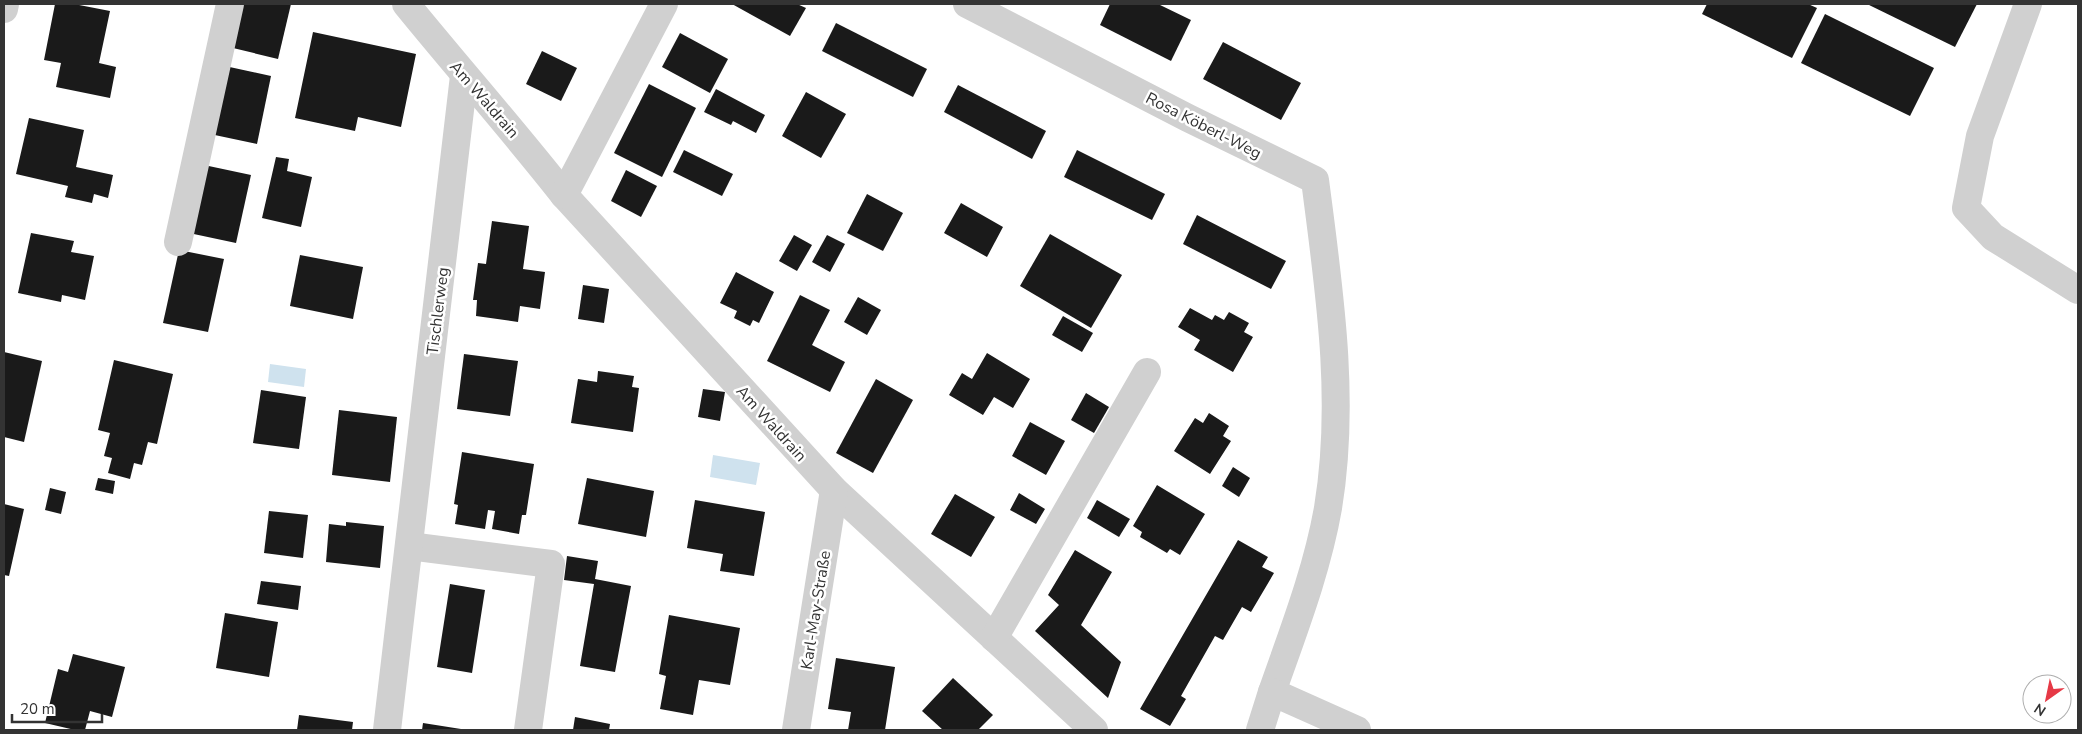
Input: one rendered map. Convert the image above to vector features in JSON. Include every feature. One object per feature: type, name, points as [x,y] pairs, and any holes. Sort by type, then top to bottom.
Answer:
[{"type":"street","points":[[4,9],[5,4]]},
{"type":"street","points":[[178,242],[230,4]]},
{"type":"street","name":"Am Waldrain","points":[[406,4],[564,195],[834,490],[1094,730]]},
{"type":"street","points":[[564,195],[664,4]]},
{"type":"street","name":"Rosa Köberl-Weg","points":[[967,4],[1315,180],[1333,320],[1336,424],[1328,508],[1306,595],[1272,692]]},
{"type":"street","points":[[2028,4],[1980,136],[1966,208],[1993,237],[2078,290]]},
{"type":"street","name":"Tischlerweg","points":[[387,730],[464,76]]},
{"type":"street","points":[[994,638],[1147,372]]},
{"type":"street","name":"Karl-May-Straße","points":[[796,730],[834,490]]},
{"type":"street","points":[[409,546],[551,564],[528,730]]},
{"type":"street","points":[[1260,730],[1272,692],[1357,730]]},
{"type":"water","points":[[270,364],[306,369],[304,387],[268,382]]},
{"type":"water","points":[[713,455],[760,463],[756,485],[710,477]]},
{"type":"building","points":[[55,4],[74,4],[110,11],[99,63],[116,67],[110,98],[56,87],[61,63],[44,60]]},
{"type":"building","points":[[243,4],[291,4],[278,59],[233,48]]},
{"type":"building","points":[[732,4],[797,4],[806,8],[790,36]]},
{"type":"building","points":[[1110,4],[1158,4],[1191,20],[1171,61],[1100,25]]},
{"type":"building","points":[[1707,4],[1808,4],[1817,8],[1792,58],[1702,14]]},
{"type":"building","points":[[1867,4],[1977,4],[1955,47]]},
{"type":"building","points":[[1825,14],[1934,68],[1910,116],[1801,63]]},
{"type":"building","points":[[836,23],[927,69],[913,97],[822,51]]},
{"type":"building","points":[[313,32],[416,54],[401,127],[358,117],[355,131],[295,118]]},
{"type":"building","points":[[680,33],[728,59],[710,93],[662,67]]},
{"type":"building","points":[[1223,42],[1301,83],[1281,120],[1203,79]]},
{"type":"building","points":[[542,51],[577,68],[561,101],[526,84]]},
{"type":"building","points":[[225,66],[271,76],[257,144],[210,134]]},
{"type":"building","points":[[649,84],[696,108],[662,177],[614,153]]},
{"type":"building","points":[[958,85],[1046,131],[1032,159],[944,112]]},
{"type":"building","points":[[716,89],[765,115],[756,133],[733,121],[731,125],[704,112]]},
{"type":"building","points":[[806,92],[846,114],[821,158],[782,136]]},
{"type":"building","points":[[29,118],[84,130],[76,167],[113,175],[108,198],[94,194],[92,203],[65,197],[68,186],[16,174]]},
{"type":"building","points":[[684,150],[733,174],[722,196],[673,172]]},
{"type":"building","points":[[1077,150],[1165,194],[1152,220],[1064,177]]},
{"type":"building","points":[[276,157],[289,159],[287,171],[312,177],[301,227],[262,218]]},
{"type":"building","points":[[204,165],[251,175],[236,243],[189,233]]},
{"type":"building","points":[[626,170],[657,186],[641,217],[611,201]]},
{"type":"building","points":[[867,194],[903,213],[883,251],[847,233]]},
{"type":"building","points":[[961,203],[1003,227],[987,257],[944,233]]},
{"type":"building","points":[[1197,215],[1286,261],[1271,289],[1183,244]]},
{"type":"building","points":[[492,221],[529,226],[523,269],[545,272],[540,309],[520,306],[518,322],[476,316],[477,300],[473,300],[478,263],[486,264]]},
{"type":"building","points":[[31,233],[74,241],[71,252],[94,256],[85,300],[62,295],[61,302],[18,293]]},
{"type":"building","points":[[1050,234],[1122,275],[1091,328],[1020,286]]},
{"type":"building","points":[[794,235],[812,245],[797,271],[779,261]]},
{"type":"building","points":[[827,235],[845,244],[830,272],[812,262]]},
{"type":"building","points":[[179,250],[224,259],[208,332],[163,323]]},
{"type":"building","points":[[300,255],[363,267],[353,319],[290,306]]},
{"type":"building","points":[[736,272],[774,292],[759,323],[753,320],[750,326],[734,318],[737,311],[720,303]]},
{"type":"building","points":[[583,285],[609,289],[604,323],[578,319]]},
{"type":"building","points":[[800,295],[830,310],[812,345],[845,362],[830,392],[767,361]]},
{"type":"building","points":[[858,297],[881,310],[867,335],[844,322]]},
{"type":"building","points":[[1190,308],[1212,320],[1215,315],[1224,320],[1229,312],[1249,323],[1244,332],[1253,337],[1233,372],[1194,350],[1200,340],[1178,327]]},
{"type":"building","points":[[1063,316],[1093,333],[1082,352],[1052,335]]},
{"type":"building","points":[[4,352],[42,361],[24,442],[4,437]]},
{"type":"building","points":[[987,353],[1030,379],[1013,408],[994,397],[983,415],[949,395],[962,373],[972,379]]},
{"type":"building","points":[[464,354],[518,361],[510,416],[457,409]]},
{"type":"building","points":[[114,360],[173,374],[157,444],[148,442],[142,465],[134,463],[130,479],[108,473],[112,458],[104,456],[110,433],[98,430]]},
{"type":"building","points":[[598,371],[634,376],[632,387],[639,388],[633,432],[571,423],[578,379],[597,382]]},
{"type":"building","points":[[876,379],[913,400],[873,473],[836,453]]},
{"type":"building","points":[[703,389],[725,392],[720,421],[698,417]]},
{"type":"building","points":[[261,390],[306,397],[299,449],[253,443]]},
{"type":"building","points":[[1086,393],[1109,407],[1094,433],[1071,420]]},
{"type":"building","points":[[339,410],[397,417],[390,482],[332,475]]},
{"type":"building","points":[[1209,413],[1229,426],[1223,436],[1231,441],[1210,474],[1174,451],[1195,418],[1203,423]]},
{"type":"building","points":[[1030,422],[1065,441],[1046,475],[1012,456]]},
{"type":"building","points":[[462,452],[534,464],[526,515],[522,515],[519,534],[492,529],[495,511],[488,510],[485,529],[455,524],[458,505],[454,504]]},
{"type":"building","points":[[1233,467],[1250,478],[1239,497],[1222,486]]},
{"type":"building","points":[[98,478],[115,481],[113,494],[95,490]]},
{"type":"building","points":[[587,478],[654,491],[646,537],[578,524]]},
{"type":"building","points":[[1157,485],[1205,514],[1180,555],[1170,549],[1167,553],[1140,537],[1142,532],[1133,526]]},
{"type":"building","points":[[50,488],[66,492],[61,514],[45,510]]},
{"type":"building","points":[[1019,493],[1045,509],[1036,524],[1010,510]]},
{"type":"building","points":[[955,494],[995,517],[971,557],[931,534]]},
{"type":"building","points":[[695,500],[765,512],[754,576],[720,571],[723,554],[687,548]]},
{"type":"building","points":[[1097,500],[1130,519],[1119,537],[1087,518]]},
{"type":"building","points":[[4,504],[24,509],[9,576],[4,575]]},
{"type":"building","points":[[269,511],[308,515],[303,558],[264,553]]},
{"type":"building","points":[[346,522],[384,526],[380,568],[326,562],[329,524],[346,526]]},
{"type":"building","points":[[1238,540],[1268,557],[1262,567],[1274,573],[1251,612],[1242,607],[1223,640],[1215,636],[1181,696],[1186,699],[1170,726],[1140,709]]},
{"type":"building","points":[[1075,550],[1112,572],[1081,625],[1121,662],[1108,698],[1035,631],[1059,605],[1048,595]]},
{"type":"building","points":[[567,556],[598,561],[595,579],[631,586],[615,672],[580,666],[594,584],[564,580]]},
{"type":"building","points":[[261,581],[301,586],[298,610],[257,604]]},
{"type":"building","points":[[450,584],[485,590],[472,673],[437,667]]},
{"type":"building","points":[[225,613],[278,622],[269,677],[216,668]]},
{"type":"building","points":[[669,615],[740,628],[730,685],[699,680],[693,715],[660,709],[666,676],[659,674]]},
{"type":"building","points":[[73,654],[125,667],[112,717],[90,711],[85,730],[75,730],[45,723],[58,669],[68,672]]},
{"type":"building","points":[[836,658],[895,667],[885,730],[848,730],[851,712],[828,709]]},
{"type":"building","points":[[953,678],[993,715],[978,730],[943,730],[922,711]]},
{"type":"building","points":[[299,715],[353,722],[352,730],[297,730]]},
{"type":"building","points":[[575,717],[610,724],[609,730],[573,730]]},
{"type":"building","points":[[423,723],[461,729],[461,730],[422,730]]}]
